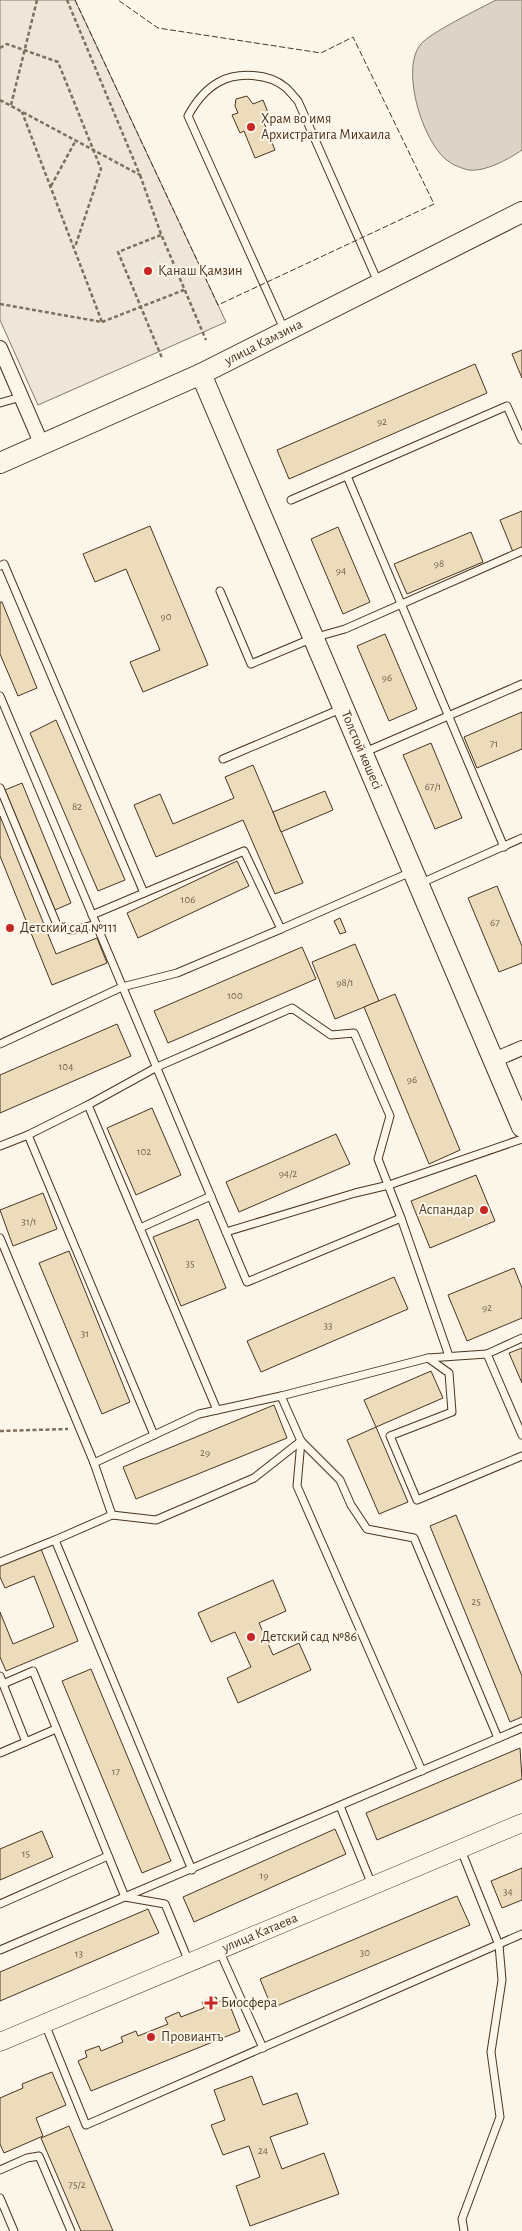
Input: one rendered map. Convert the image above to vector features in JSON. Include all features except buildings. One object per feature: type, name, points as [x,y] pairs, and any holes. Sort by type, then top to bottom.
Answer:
[{"type":"main road","name":"улица Камзина","points":[[0,463],[201,374],[522,212]]},
{"type":"main road","name":"Толстой көшесі","points":[[201,374],[522,1127]]},
{"type":"street","points":[[0,348],[42,446]]},
{"type":"street","points":[[494,1060],[522,1048]]},
{"type":"street","name":"улица Катаева","points":[[0,2042],[522,1823]]},
{"type":"lane","points":[[286,332],[188,116],[206,92],[219,82],[232,77],[268,78],[284,87],[298,101],[380,284]]},
{"type":"lane","points":[[0,403],[21,397]]},
{"type":"lane","points":[[291,500],[507,406],[522,440]]},
{"type":"lane","points":[[346,476],[504,847]]},
{"type":"lane","points":[[220,591],[251,664],[313,638],[345,629],[522,551]]},
{"type":"lane","points":[[0,566],[4,564],[144,893]]},
{"type":"lane","points":[[363,754],[522,684]]},
{"type":"lane","points":[[0,696],[247,1282],[401,1218]]},
{"type":"lane","points":[[223,758],[343,708]]},
{"type":"lane","points":[[0,788],[57,925],[64,930],[75,930],[96,924]]},
{"type":"lane","points":[[0,1044],[122,988],[177,973],[281,929],[504,847],[522,838]]},
{"type":"lane","points":[[92,915],[244,852],[281,929]]},
{"type":"lane","points":[[0,1146],[28,1135],[157,1068],[292,1008],[331,1035],[354,1033],[390,1116],[378,1158],[449,1356]]},
{"type":"lane","points":[[88,1105],[216,1410]]},
{"type":"lane","points":[[28,1135],[154,1435]]},
{"type":"lane","points":[[226,1232],[355,1193],[389,1185],[522,1139]]},
{"type":"lane","points":[[140,1228],[211,1196]]},
{"type":"lane","points":[[0,1238],[94,1463],[112,1515]]},
{"type":"lane","points":[[94,1463],[200,1414],[282,1396],[428,1358],[487,1354],[522,1338]]},
{"type":"lane","points":[[487,1354],[522,1435]]},
{"type":"lane","points":[[428,1358],[448,1373],[452,1412],[390,1436],[417,1500],[522,1456]]},
{"type":"lane","points":[[282,1396],[301,1441],[340,1480],[351,1506],[367,1529],[414,1538],[498,1738]]},
{"type":"lane","points":[[0,1562],[112,1515],[156,1520],[254,1478],[301,1441]]},
{"type":"lane","points":[[301,1441],[297,1486],[422,1771]]},
{"type":"lane","points":[[55,1540],[192,1870]]},
{"type":"lane","points":[[3,1684],[33,1671],[125,1897]]},
{"type":"lane","points":[[0,1676],[26,1742]]},
{"type":"lane","points":[[0,1950],[192,1870],[522,1728]]},
{"type":"lane","points":[[0,1753],[56,1729]]},
{"type":"lane","points":[[340,1806],[372,1885]]},
{"type":"lane","points":[[460,1848],[499,1945],[502,1980],[491,2052],[500,2117],[462,2219],[464,2231]]},
{"type":"lane","points":[[0,1904],[108,1856]]},
{"type":"lane","points":[[125,1897],[165,1904],[189,1962]]},
{"type":"lane","points":[[44,2023],[86,2125],[522,1934]]},
{"type":"lane","points":[[219,1950],[263,2048]]},
{"type":"lane","points":[[0,2170],[27,2158],[39,2156],[71,2231]]},
{"type":"lane","points":[[0,2198],[14,2231]]},
{"type":"path","points":[[11,105],[37,0]]},
{"type":"path","points":[[67,0],[140,175],[161,234],[206,340]]},
{"type":"path","points":[[0,48],[7,44],[58,62],[94,150],[101,169],[75,248]]},
{"type":"path","points":[[0,100],[140,175]]},
{"type":"path","points":[[21,111],[102,322]]},
{"type":"path","points":[[50,186],[76,140]]},
{"type":"path","points":[[161,234],[118,252],[162,358]]},
{"type":"path","points":[[0,304],[102,322],[184,290]]},
{"type":"path","points":[[0,1431],[79,1429]]},
{"type":"shaded area","points":[[0,0],[75,0],[226,322],[38,405],[0,320]]},
{"type":"shaded area","points":[[496,0],[522,0],[522,150],[504,161],[489,167],[469,170],[453,164],[441,155],[424,126],[414,90],[414,57],[425,40]]},
{"type":"fence","points":[[75,0],[218,305],[434,204],[353,37],[321,53],[158,28],[118,0]]},
{"type":"place","name":"Храм во имя Архистратига Михаила","points":[[251,127]]},
{"type":"place","name":"Қанаш Қамзин","points":[[148,271]]},
{"type":"place","name":"Детский сад №111","points":[[10,928]]},
{"type":"place","name":"Аспандар","points":[[484,1210]]},
{"type":"place","name":"Детский сад №86","points":[[251,1637]]},
{"type":"place","name":"Биосфера","points":[[211,2003]]},
{"type":"place","name":"Провиантъ","points":[[151,2037]]}]
